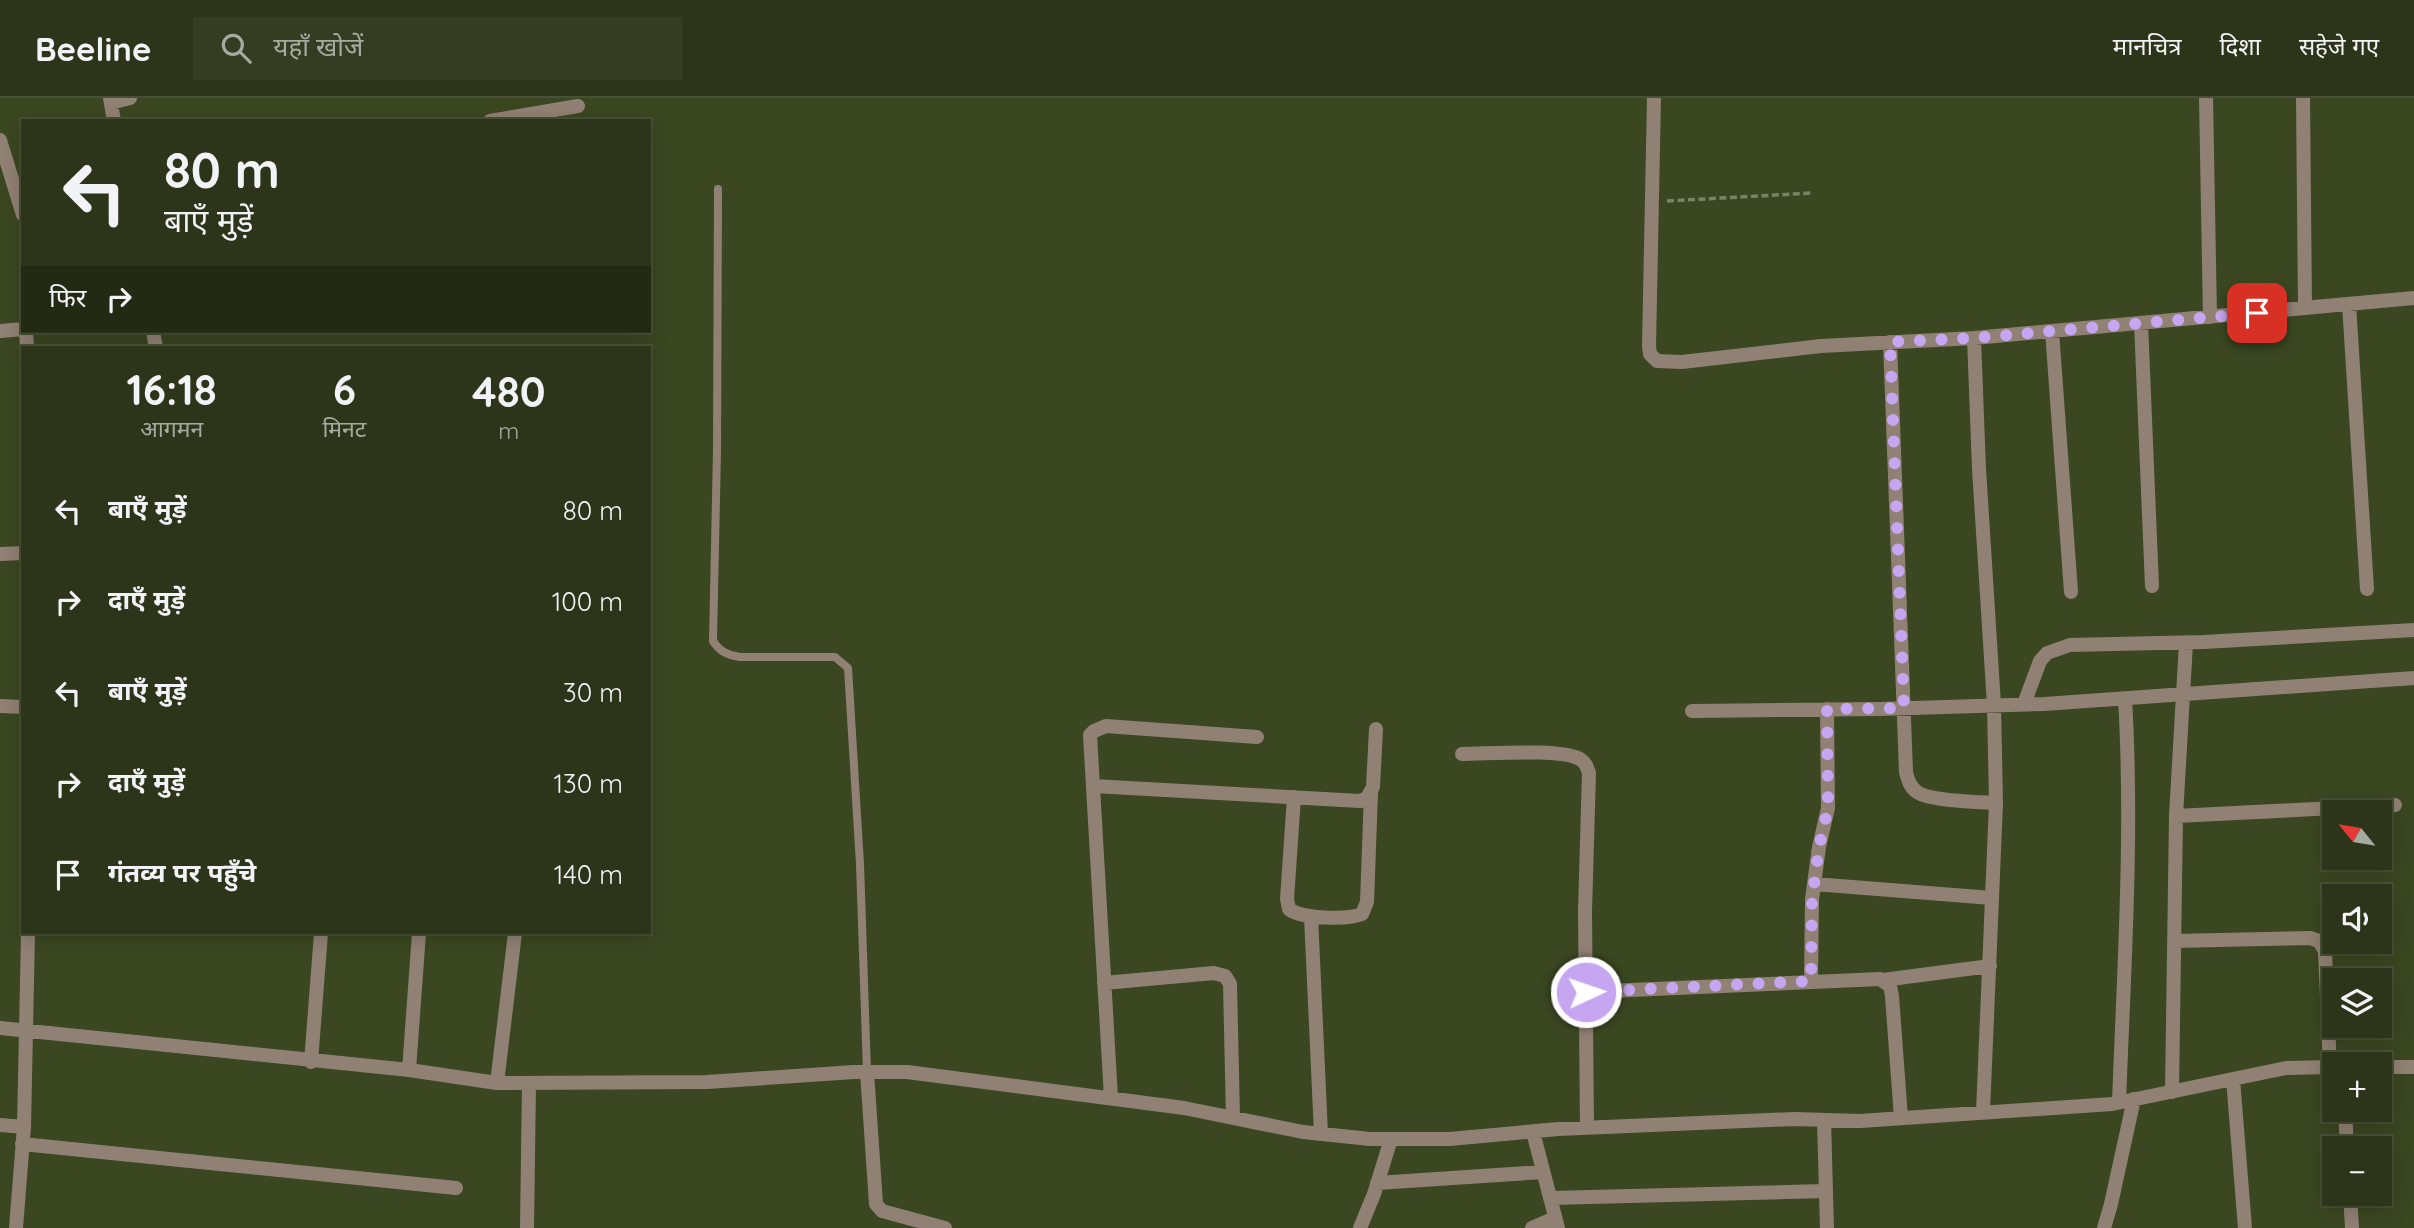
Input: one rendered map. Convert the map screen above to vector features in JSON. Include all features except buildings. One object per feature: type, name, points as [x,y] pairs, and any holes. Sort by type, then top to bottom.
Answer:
[{"type":"street","points":[[114,119],[110,100],[130,98]]},
{"type":"street","points":[[1654,98],[1649,346],[1650,354],[1657,361],[1682,362],[1821,346],[1974,338],[2414,298]]},
{"type":"street","points":[[2206,98],[2210,317]]},
{"type":"street","points":[[2303,98],[2305,309]]},
{"type":"street","points":[[502,119],[578,106]]},
{"type":"street","points":[[0,140],[21,208]]},
{"type":"street","points":[[2348,304],[2367,589]]},
{"type":"street","points":[[2141,323],[2152,586]]},
{"type":"street","points":[[0,331],[21,330]]},
{"type":"street","points":[[2052,331],[2071,592]]},
{"type":"street","points":[[1974,338],[1979,469],[1994,705],[1996,803],[1983,1112]]},
{"type":"street","points":[[1890,342],[1906,772],[1914,790],[1933,797],[1996,803]]},
{"type":"street","points":[[0,554],[21,553]]},
{"type":"street","points":[[2024,704],[2040,661],[2057,648],[2070,645],[2186,643],[2414,630]]},
{"type":"street","points":[[2172,1092],[2176,816],[2186,643]]},
{"type":"street","points":[[1692,711],[2024,704],[2414,678]]},
{"type":"street","points":[[2119,1102],[2126,913],[2125,699]]},
{"type":"street","points":[[0,706],[21,707]]},
{"type":"street","points":[[1811,981],[1814,884],[1828,808],[1827,709]]},
{"type":"street","points":[[1111,1098],[1090,736],[1100,727],[1257,737]]},
{"type":"street","points":[[1294,797],[1287,904],[1294,913],[1311,916],[1362,914],[1365,908],[1376,729]]},
{"type":"street","points":[[1462,754],[1563,754],[1587,765],[1587,1128]]},
{"type":"street","points":[[1093,786],[1360,801],[1371,793]]},
{"type":"street","points":[[2176,816],[2395,805]]},
{"type":"street","points":[[1814,884],[1992,898]]},
{"type":"street","points":[[1311,916],[1321,1134]]},
{"type":"street","points":[[16,1228],[24,1126],[28,934]]},
{"type":"street","points":[[311,1062],[321,934]]},
{"type":"street","points":[[409,1070],[419,934]]},
{"type":"street","points":[[496,1083],[515,934]]},
{"type":"street","points":[[2174,941],[2310,938],[2319,941],[2325,951],[2331,1052]]},
{"type":"street","points":[[1586,992],[1873,978],[1884,980],[1990,966]]},
{"type":"street","points":[[1104,983],[1214,972],[1225,976],[1230,984],[1233,1118]]},
{"type":"street","points":[[1884,980],[1890,986],[1892,996],[1901,1118]]},
{"type":"street","points":[[0,1028],[409,1070],[496,1083],[707,1082],[907,1072],[1111,1098],[1321,1134],[1391,1139],[1450,1139],[1587,1128],[1794,1119],[1860,1121],[2119,1102],[2286,1068],[2322,1068]]},
{"type":"street","points":[[2392,1067],[2414,1067]]},
{"type":"street","points":[[867,1072],[876,1204],[882,1211],[945,1228]]},
{"type":"street","points":[[2233,1079],[2245,1228]]},
{"type":"street","points":[[527,1228],[529,1083]]},
{"type":"street","points":[[2104,1228],[2134,1099]]},
{"type":"street","points":[[1824,1119],[1827,1228]]},
{"type":"street","points":[[0,1125],[24,1126]]},
{"type":"street","points":[[1532,1228],[1556,1223],[1533,1132]]},
{"type":"street","points":[[1360,1228],[1391,1139]]},
{"type":"street","points":[[22,1144],[457,1188]]},
{"type":"street","points":[[1377,1183],[1543,1172]]},
{"type":"street","points":[[1550,1198],[1826,1191]]},
{"type":"street","points":[[2351,1206],[2352,1228]]},
{"type":"lane","points":[[718,189],[713,641],[718,649],[740,657],[835,657],[848,667],[860,864],[867,1072]]},
{"type":"path","points":[[1653,202],[1812,193]]},
{"type":"route","points":[[1586,992],[1811,981],[1812,900],[1819,847],[1828,808],[1827,709],[1904,708],[1890,342],[1974,338],[2257,313]]}]
